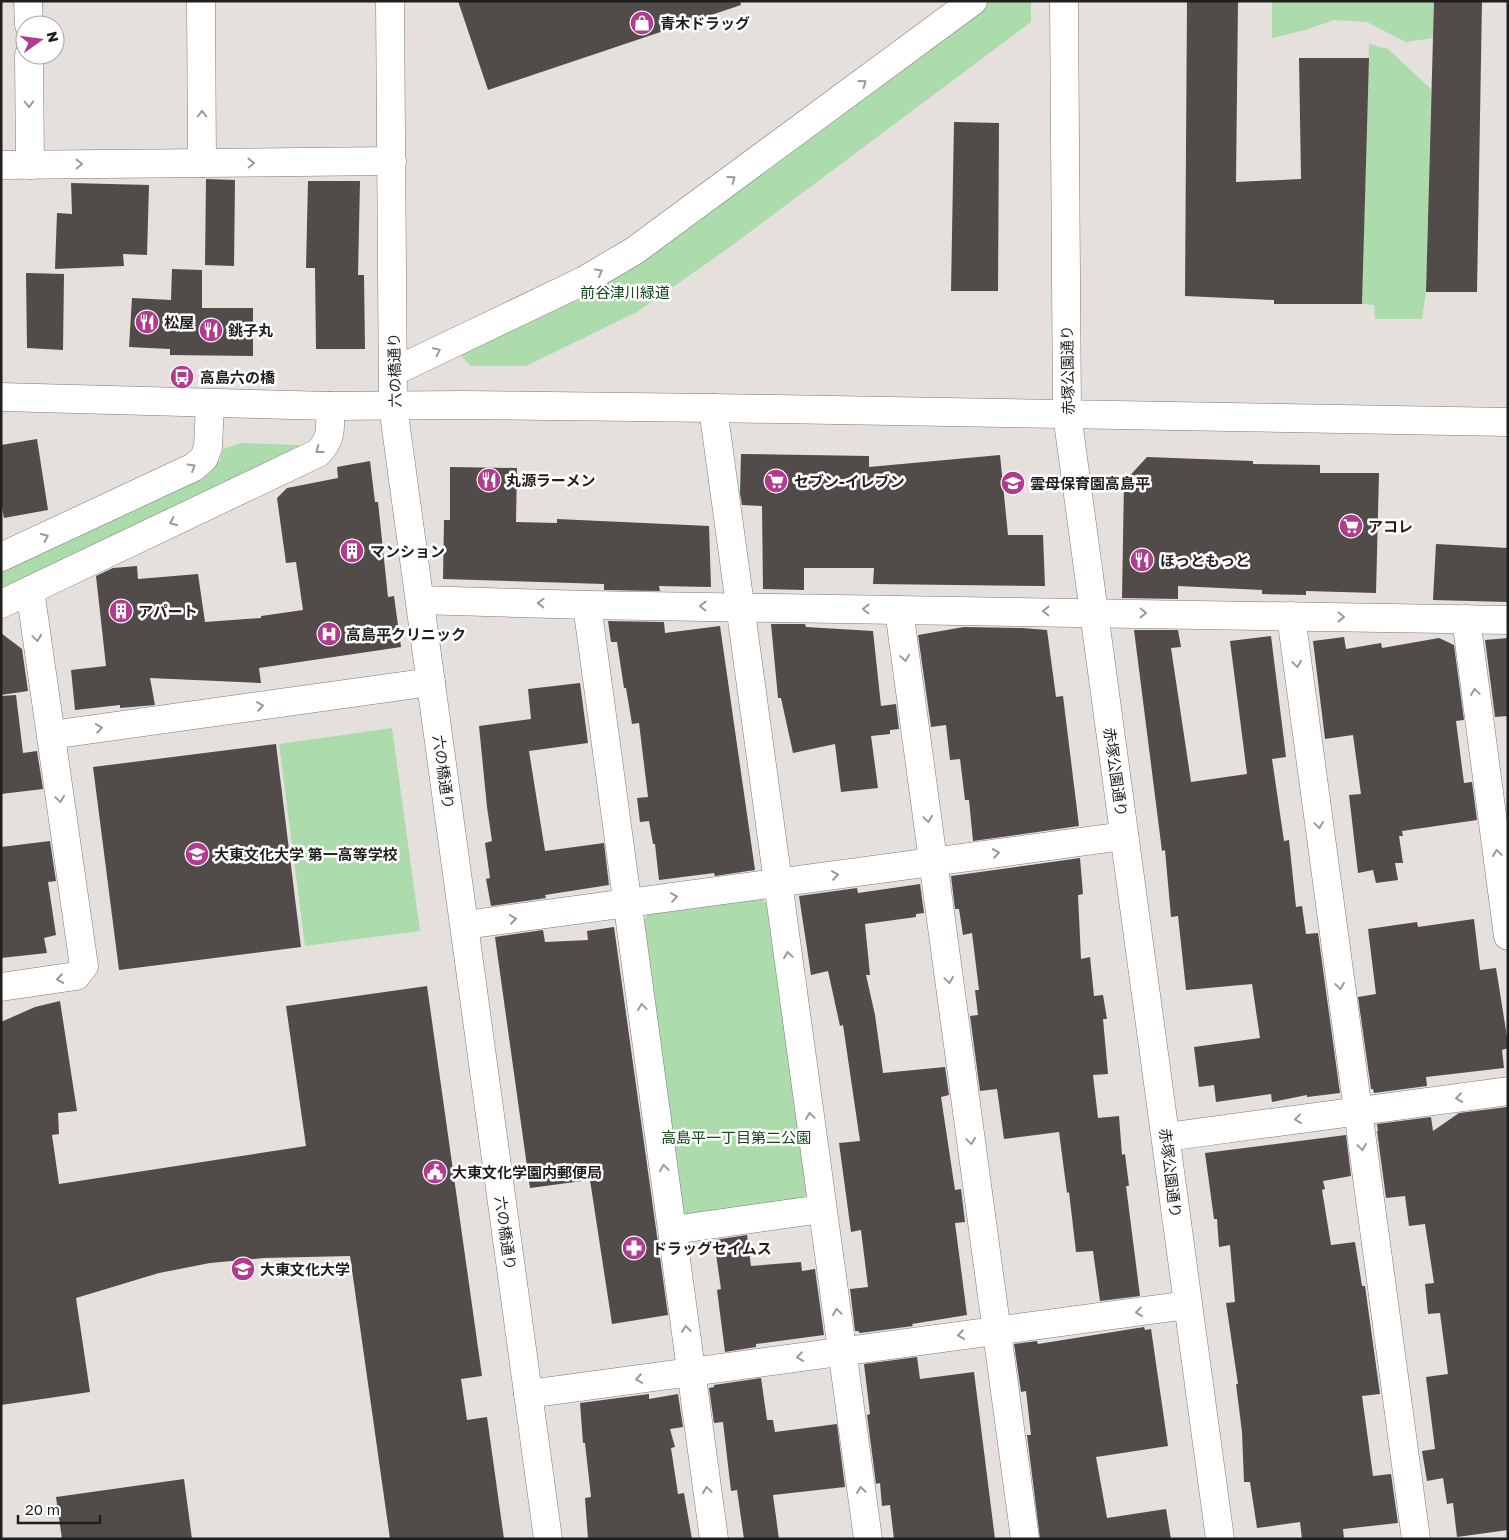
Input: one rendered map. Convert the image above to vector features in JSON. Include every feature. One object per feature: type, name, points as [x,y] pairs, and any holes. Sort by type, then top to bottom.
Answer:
[{"type":"street","points":[[28,1],[28,15]]},
{"type":"street","points":[[201,1],[202,163]]},
{"type":"street","name":"六の橋通り","points":[[390,1],[394,406],[548,1539]]},
{"type":"street","points":[[393,372],[583,281],[634,251],[973,1]]},
{"type":"street","name":"赤塚公園通り","points":[[1064,1],[1067,414],[1220,1539]]},
{"type":"street","points":[[29,65],[30,165]]},
{"type":"street","points":[[1,165],[392,161]]},
{"type":"street","points":[[1,397],[330,406],[713,408],[1508,422]]},
{"type":"street","points":[[1,557],[194,467],[204,458],[208,447],[210,404]]},
{"type":"street","points":[[1,604],[318,453],[326,445],[330,433],[330,406]]},
{"type":"street","points":[[713,408],[868,1539]]},
{"type":"street","points":[[1,987],[76,976],[84,966],[30,590]]},
{"type":"street","points":[[420,600],[1508,620]]},
{"type":"street","points":[[587,604],[714,1539]]},
{"type":"street","points":[[899,610],[1025,1539]]},
{"type":"street","points":[[1291,616],[1416,1539]]},
{"type":"street","points":[[1466,619],[1508,936]]},
{"type":"street","points":[[50,734],[431,682]]},
{"type":"street","points":[[465,925],[1124,836]]},
{"type":"street","points":[[1166,1136],[1508,1091]]},
{"type":"street","points":[[673,1230],[822,1209]]},
{"type":"street","points":[[528,1394],[1188,1305]]},
{"type":"green space","name":"前谷津川緑道","points":[[989,1],[1031,1],[1031,22],[723,252],[637,312],[526,366],[470,366],[458,351],[691,220]]},
{"type":"green space","points":[[1272,1],[1434,1],[1433,38],[1406,42],[1367,22],[1334,20],[1305,30],[1272,38]]},
{"type":"green space","points":[[1369,44],[1388,49],[1431,89],[1426,292],[1422,319],[1375,319],[1374,305],[1362,304]]},
{"type":"green space","points":[[241,443],[299,445],[305,451],[1,595],[1,567],[210,470],[220,461],[223,449]]},
{"type":"green space","points":[[392,728],[420,931],[305,946],[279,744]]},
{"type":"green space","name":"高島平一丁目第二公園","points":[[759,897],[769,905],[808,1191],[801,1204],[695,1219],[682,1211],[643,922],[649,912]]},
{"type":"building","points":[[458,1],[740,1],[741,5],[488,90]]},
{"type":"building","points":[[1187,1],[1238,1],[1236,182],[1301,179],[1299,58],[1369,58],[1362,304],[1274,304],[1274,300],[1185,296]]},
{"type":"building","points":[[1434,1],[1482,1],[1477,292],[1426,292]]},
{"type":"building","points":[[954,122],[999,123],[998,291],[951,291]]},
{"type":"building","points":[[206,179],[235,180],[234,266],[205,265]]},
{"type":"building","points":[[308,181],[360,181],[358,275],[364,275],[365,349],[316,349],[315,268],[306,268]]},
{"type":"building","points":[[71,183],[149,185],[147,255],[123,254],[124,266],[55,269],[57,213],[72,214]]},
{"type":"building","points":[[172,269],[202,270],[202,308],[253,308],[253,356],[170,355],[170,349],[129,347],[132,298],[171,300]]},
{"type":"building","points":[[26,273],[64,274],[63,350],[27,348]]},
{"type":"building","points":[[37,439],[48,510],[4,518],[1,502],[1,445]]},
{"type":"building","points":[[741,454],[869,456],[869,467],[1000,455],[1008,535],[1043,535],[1045,586],[873,584],[874,568],[804,568],[804,590],[763,589],[762,506],[742,505],[740,493]]},
{"type":"building","points":[[1147,457],[1253,461],[1253,464],[1320,465],[1320,473],[1379,473],[1376,593],[1306,591],[1306,595],[1262,594],[1262,590],[1178,586],[1178,599],[1122,598],[1124,482]]},
{"type":"building","points":[[370,461],[375,502],[378,502],[388,597],[394,596],[401,647],[259,668],[261,683],[150,678],[155,705],[120,708],[120,705],[75,710],[71,670],[106,666],[96,576],[113,568],[137,566],[138,579],[198,574],[205,622],[261,618],[261,616],[303,610],[296,562],[286,563],[277,498],[287,488],[338,478],[337,467]]},
{"type":"building","points":[[450,467],[517,468],[516,522],[557,523],[557,519],[709,526],[711,587],[659,586],[660,591],[604,590],[604,584],[443,579],[444,520],[450,520]]},
{"type":"building","points":[[1436,544],[1508,548],[1508,602],[1433,600]]},
{"type":"building","points":[[608,621],[664,622],[665,633],[720,626],[755,870],[715,876],[714,873],[659,880],[655,844],[653,844],[649,821],[640,822],[637,798],[648,797],[639,723],[632,724],[617,642],[611,642]]},
{"type":"building","points":[[771,624],[805,624],[806,627],[873,631],[881,706],[896,704],[899,729],[890,730],[890,734],[871,736],[878,788],[841,792],[835,744],[793,753],[781,698],[778,698]]},
{"type":"building","points":[[964,627],[1047,630],[1056,697],[1063,696],[1079,826],[973,841],[969,800],[965,800],[960,759],[950,760],[946,725],[931,727],[918,635]]},
{"type":"building","points":[[1134,630],[1178,630],[1181,647],[1171,648],[1191,782],[1247,774],[1230,641],[1271,636],[1286,757],[1272,759],[1284,841],[1289,840],[1296,907],[1302,906],[1306,934],[1318,933],[1340,1093],[1307,1097],[1307,1095],[1272,1102],[1271,1094],[1216,1102],[1214,1085],[1199,1087],[1194,1047],[1260,1038],[1252,984],[1186,990],[1178,916],[1171,917],[1165,850],[1162,851]]},
{"type":"building","points":[[1,633],[22,649],[28,691],[1,695]]},
{"type":"building","points":[[1344,637],[1346,649],[1381,643],[1382,648],[1439,638],[1454,645],[1464,720],[1456,721],[1464,783],[1472,782],[1477,820],[1402,831],[1403,836],[1399,836],[1403,863],[1395,863],[1398,880],[1376,883],[1373,870],[1358,873],[1349,795],[1361,794],[1353,735],[1325,739],[1313,641]]},
{"type":"building","points":[[1508,638],[1508,716],[1495,717],[1485,640]]},
{"type":"building","points":[[580,683],[588,743],[529,751],[545,851],[604,843],[609,885],[545,895],[546,898],[491,906],[486,879],[490,878],[485,843],[492,841],[479,726],[531,719],[528,689]]},
{"type":"building","points":[[16,695],[23,753],[37,751],[43,789],[1,794],[1,696]]},
{"type":"building","points":[[276,744],[301,947],[119,970],[93,767]]},
{"type":"building","points":[[50,841],[56,881],[48,882],[56,935],[44,938],[47,953],[1,958],[1,847]]},
{"type":"building","points":[[1080,858],[1083,894],[1078,895],[1081,959],[1090,957],[1094,996],[1103,995],[1107,1019],[1103,1019],[1108,1074],[1093,1075],[1098,1118],[1119,1116],[1122,1155],[1125,1154],[1129,1186],[1126,1186],[1140,1296],[1100,1301],[1093,1251],[1076,1252],[1059,1132],[1004,1139],[997,1089],[980,1091],[970,1016],[978,1015],[975,990],[979,990],[972,933],[963,935],[959,909],[955,909],[951,876]]},
{"type":"building","points":[[920,884],[924,913],[916,914],[916,917],[865,924],[870,975],[866,975],[875,1015],[883,1073],[945,1067],[949,1095],[941,1097],[955,1190],[961,1189],[965,1222],[955,1223],[967,1315],[912,1324],[913,1326],[860,1333],[855,1331],[850,1289],[868,1287],[861,1230],[851,1232],[839,1143],[860,1141],[843,1025],[840,1026],[828,971],[811,975],[799,896],[857,888],[858,893]]},
{"type":"building","points":[[1474,919],[1480,970],[1496,968],[1508,1043],[1508,1048],[1502,1050],[1504,1068],[1426,1077],[1427,1086],[1374,1093],[1373,1089],[1371,1089],[1358,997],[1376,994],[1368,929],[1417,922],[1418,927]]},
{"type":"building","points":[[614,927],[668,1315],[612,1324],[590,1180],[530,1188],[495,937],[543,930],[545,942],[588,940],[587,931]]},
{"type":"building","points":[[427,986],[482,1376],[461,1379],[467,1420],[487,1417],[504,1539],[390,1539],[350,1256],[264,1258],[210,1263],[159,1273],[76,1298],[90,1392],[1,1405],[1,1022],[35,1007],[60,1001],[77,1111],[58,1113],[59,1134],[52,1135],[59,1184],[306,1146],[286,1006]]},
{"type":"building","points":[[1507,1107],[1508,1530],[1457,1537],[1453,1503],[1447,1504],[1443,1478],[1427,1481],[1422,1451],[1435,1449],[1426,1377],[1448,1374],[1440,1313],[1428,1314],[1425,1284],[1434,1283],[1425,1224],[1409,1226],[1405,1196],[1386,1198],[1377,1124],[1431,1117],[1433,1131],[1459,1113]]},
{"type":"building","points":[[1346,1135],[1351,1176],[1323,1181],[1325,1189],[1322,1190],[1331,1245],[1355,1242],[1362,1286],[1365,1286],[1380,1394],[1362,1396],[1373,1476],[1391,1474],[1398,1523],[1343,1529],[1344,1539],[1302,1539],[1300,1522],[1257,1528],[1250,1482],[1244,1482],[1242,1432],[1236,1384],[1238,1384],[1226,1303],[1235,1302],[1230,1245],[1219,1247],[1217,1219],[1214,1219],[1205,1153]]},
{"type":"building","points":[[747,1235],[751,1266],[801,1262],[802,1271],[815,1269],[824,1335],[756,1344],[756,1347],[725,1352],[717,1290],[721,1289],[714,1240]]},
{"type":"building","points":[[1144,1327],[1145,1330],[1151,1329],[1168,1446],[1096,1457],[1107,1518],[1166,1509],[1171,1539],[1040,1539],[1027,1435],[1031,1435],[1026,1391],[1021,1392],[1014,1344],[1037,1341],[1038,1344]]},
{"type":"building","points":[[917,1357],[920,1379],[974,1372],[995,1539],[894,1539],[890,1505],[882,1506],[880,1483],[876,1484],[867,1415],[870,1414],[864,1364]]},
{"type":"building","points":[[761,1378],[767,1420],[773,1420],[775,1432],[837,1424],[845,1487],[773,1495],[779,1539],[744,1539],[737,1490],[731,1491],[723,1422],[714,1423],[709,1388],[714,1387],[714,1385]]},
{"type":"building","points":[[649,1394],[649,1399],[678,1394],[683,1427],[670,1429],[675,1447],[671,1448],[678,1494],[684,1493],[692,1539],[588,1539],[585,1498],[591,1497],[585,1443],[583,1443],[580,1403]]},
{"type":"building","points":[[184,1479],[192,1539],[62,1539],[56,1497]]},
{"type":"place","name":"青木ドラッグ","points":[[642,23]]},
{"type":"place","name":"松屋","points":[[147,322]]},
{"type":"place","name":"銚子丸","points":[[211,330]]},
{"type":"place","name":"高島六の橋","points":[[182,377]]},
{"type":"place","name":"丸源ラーメン","points":[[489,480]]},
{"type":"place","name":"セブン-イレブン","points":[[776,481]]},
{"type":"place","name":"雲母保育園高島平","points":[[1013,483]]},
{"type":"place","name":"アコレ","points":[[1351,526]]},
{"type":"place","name":"マンション","points":[[352,551]]},
{"type":"place","name":"ほっともっと","points":[[1142,560]]},
{"type":"place","name":"アパート","points":[[121,611]]},
{"type":"place","name":"高島平クリニック","points":[[329,634]]},
{"type":"place","name":"大東文化大学 第一高等学校","points":[[197,854]]},
{"type":"place","name":"大東文化学園内郵便局","points":[[435,1172]]},
{"type":"place","name":"ドラッグセイムス","points":[[634,1248]]},
{"type":"place","name":"大東文化大学","points":[[243,1269]]}]
